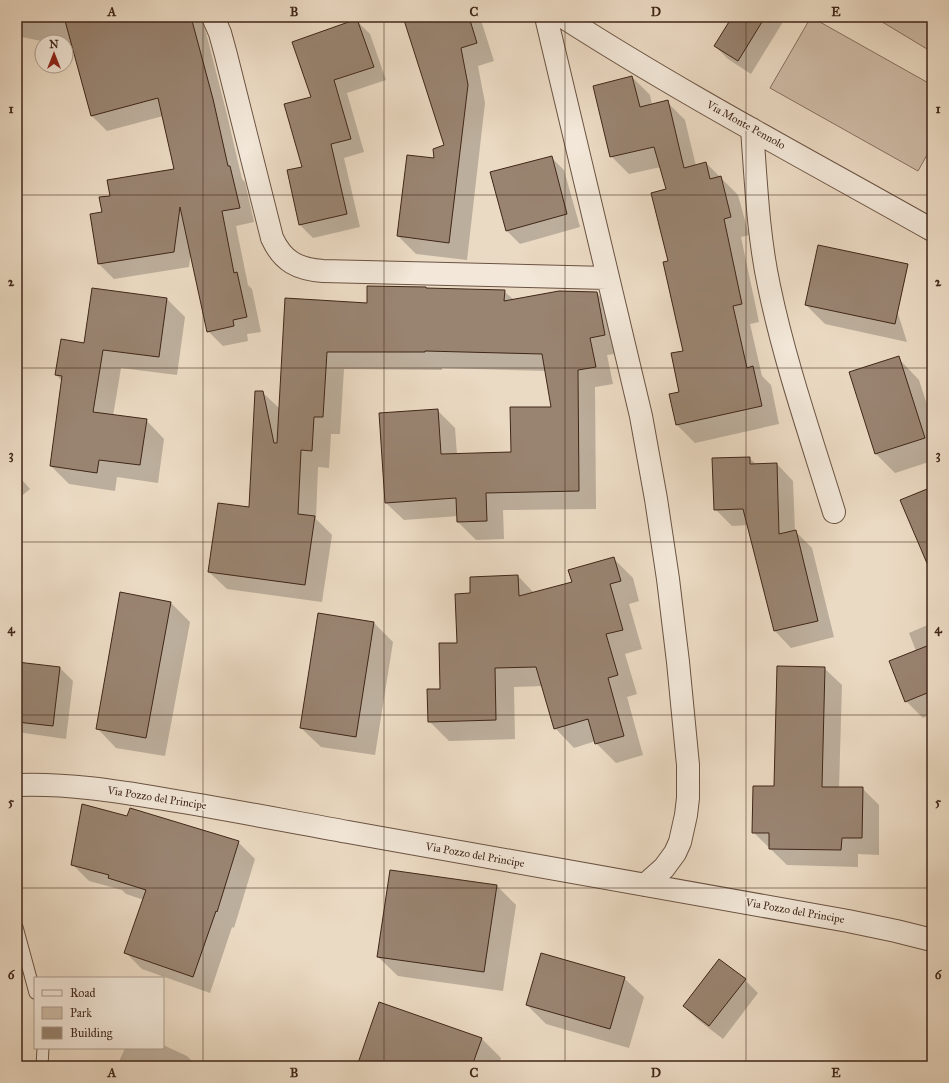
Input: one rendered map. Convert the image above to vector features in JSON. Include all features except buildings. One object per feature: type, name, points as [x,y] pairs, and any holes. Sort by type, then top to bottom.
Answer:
[{"type":"street","points":[[213,17],[220,33],[226,55],[272,238],[279,252],[286,259],[294,264],[311,270],[323,271],[608,278]]},
{"type":"street","points":[[546,17],[636,395],[656,499],[678,662],[688,765],[688,798],[686,815],[680,842],[675,853],[664,868],[645,886]]},
{"type":"street","name":"Via Monte Pennolo","points":[[563,17],[650,71],[932,230]]},
{"type":"street","points":[[752,129],[758,206],[769,285],[777,324],[788,366],[834,512]]},
{"type":"street","name":"Via Pozzo del Principe","points":[[17,785],[46,784],[73,786],[190,803],[366,836],[848,921],[932,940]]},
{"type":"lane","points":[[17,927],[34,989]]},
{"type":"lane","points":[[42,1066],[43,1049]]},
{"type":"green space","points":[[811,17],[932,85],[932,146],[918,171],[770,88]]},
{"type":"green space","points":[[874,17],[932,17],[932,52]]}]
